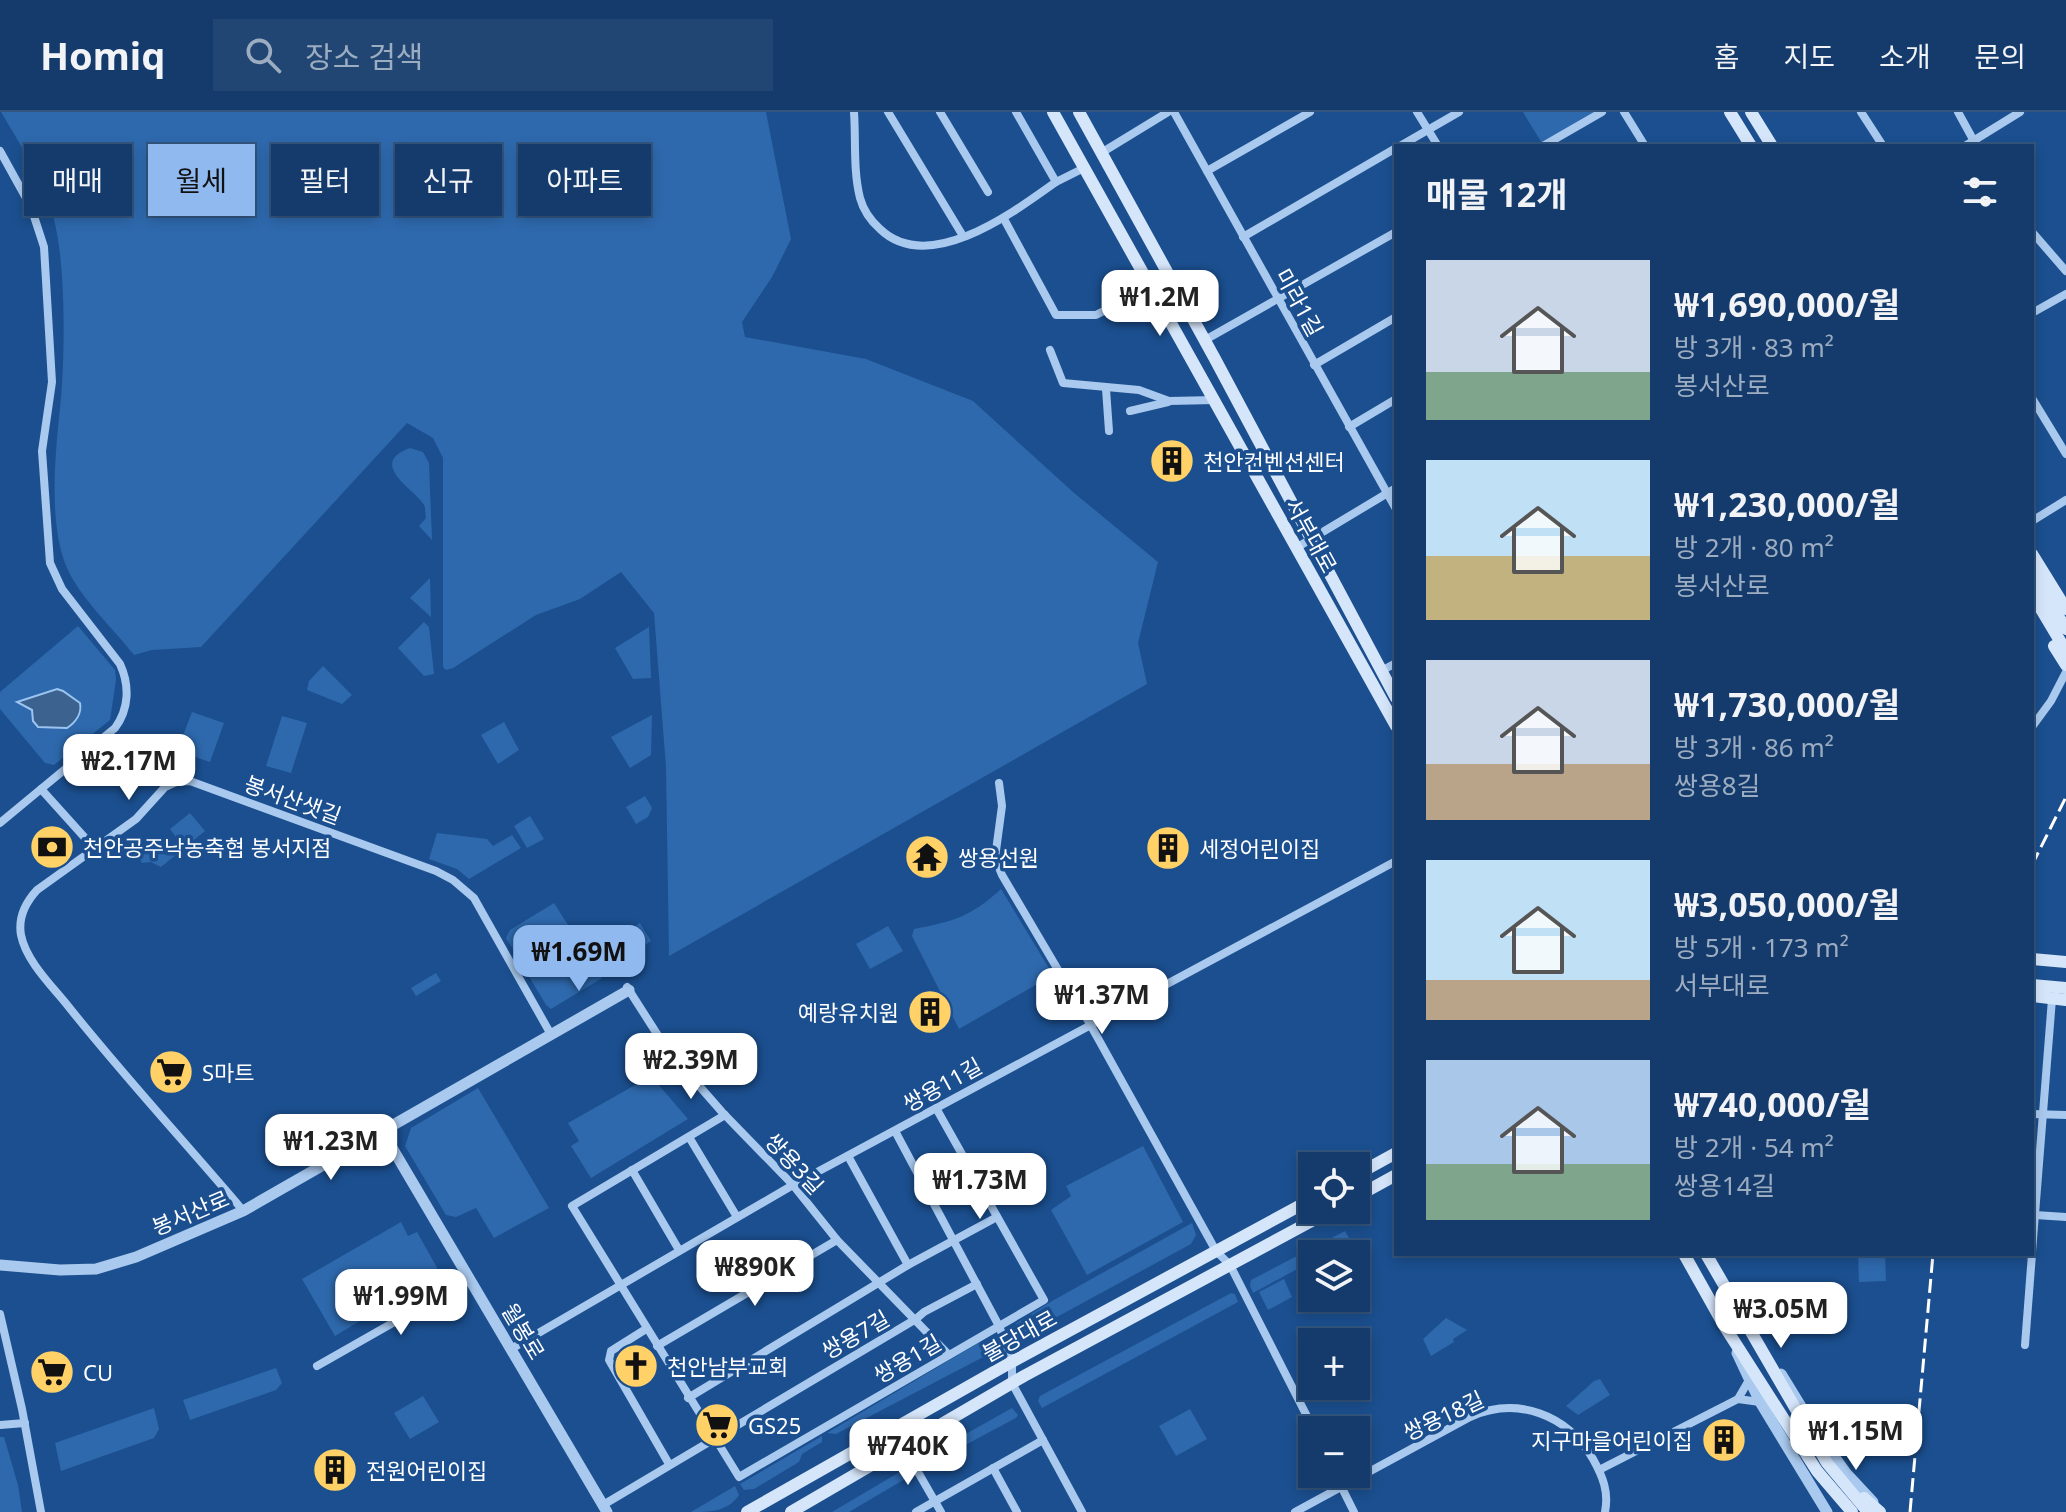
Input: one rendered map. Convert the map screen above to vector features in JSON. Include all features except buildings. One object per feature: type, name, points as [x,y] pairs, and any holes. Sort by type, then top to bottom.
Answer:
[{"type":"main road","name":"서부대로","points":[[1053,112],[1394,722]]},
{"type":"main road","name":"서부대로","points":[[1079,112],[1394,694]]},
{"type":"main road","points":[[1730,112],[1750,144]]},
{"type":"main road","points":[[1754,113],[1771,144]]},
{"type":"main road","points":[[2034,557],[2066,609]]},
{"type":"main road","points":[[2034,576],[2066,629]]},
{"type":"main road","points":[[2034,597],[2066,651]]},
{"type":"main road","points":[[2034,612],[2066,665]]},
{"type":"main road","points":[[2034,959],[2066,959]]},
{"type":"main road","points":[[2034,985],[2066,988]]},
{"type":"main road","points":[[2034,996],[2066,1000]]},
{"type":"main road","points":[[1370,1167],[1394,1154]]},
{"type":"main road","points":[[1370,1189],[1394,1176]]},
{"type":"main road","name":"불당대로","points":[[791,1512],[903,1446],[1012,1372],[1216,1251],[1298,1207]]},
{"type":"main road","name":"불당대로","points":[[747,1512],[1012,1372],[1230,1265],[1306,1224]]},
{"type":"main road","points":[[1685,1256],[1725,1327],[1851,1507],[1880,1512]]},
{"type":"main road","points":[[1707,1256],[1822,1467],[1823,1487],[1851,1507],[1868,1512]]},
{"type":"street","points":[[888,112],[963,236]]},
{"type":"street","points":[[940,112],[988,192]]},
{"type":"street","points":[[1016,112],[1056,182]]},
{"type":"street","points":[[1101,153],[1171,112]]},
{"type":"street","name":"미라1길","points":[[1171,112],[1394,505]]},
{"type":"street","points":[[1207,171],[1310,112]]},
{"type":"street","points":[[1417,112],[1437,144]]},
{"type":"street","points":[[1403,144],[1459,112]]},
{"type":"street","points":[[1546,144],[1602,112]]},
{"type":"street","points":[[1624,112],[1644,144]]},
{"type":"street","points":[[1861,112],[1882,144]]},
{"type":"street","points":[[1958,112],[1972,144],[2020,112]]},
{"type":"street","points":[[857,113],[856,172],[861,201],[873,222],[887,235],[905,244],[923,246],[949,242],[1004,219],[1056,182],[1084,168]]},
{"type":"street","points":[[1243,237],[1394,149]]},
{"type":"street","points":[[0,151],[31,207],[44,247],[52,382],[42,451],[50,563],[62,589],[120,664],[125,675],[127,695],[123,717],[115,728],[0,823]]},
{"type":"street","points":[[1004,219],[1056,315],[1096,315],[1151,286]]},
{"type":"street","points":[[1205,340],[1394,233]]},
{"type":"street","points":[[2034,234],[2066,271]]},
{"type":"street","points":[[2034,312],[2066,294]]},
{"type":"street","points":[[1314,365],[1394,318]]},
{"type":"street","points":[[1050,350],[1063,383],[1139,390],[1169,401]]},
{"type":"street","points":[[1106,389],[1109,431]]},
{"type":"street","points":[[1130,411],[1169,401],[1215,400]]},
{"type":"street","points":[[1349,427],[1394,400]]},
{"type":"street","points":[[2034,401],[2066,454]]},
{"type":"street","points":[[1296,548],[1394,489]]},
{"type":"street","points":[[2034,520],[2066,500]]},
{"type":"street","points":[[1381,671],[1394,664]]},
{"type":"street","points":[[2034,724],[2066,672]]},
{"type":"street","points":[[2051,701],[2066,691]]},
{"type":"street","name":"봉서산샛길","points":[[240,1207],[96,1041],[30,957],[21,935],[27,901],[37,890],[136,819],[165,787],[190,781],[436,871],[453,880],[474,898],[549,1031]]},
{"type":"street","points":[[999,783],[1002,806],[995,858],[1002,875],[1090,1024],[1216,1251],[1230,1265],[1307,1416]]},
{"type":"street","points":[[41,789],[95,849]]},
{"type":"street","name":"쌍용11길","points":[[511,1349],[793,1185],[1394,862]]},
{"type":"street","name":"봉서산로","points":[[0,1257],[60,1264],[95,1264],[133,1253],[240,1207],[382,1131],[549,1031],[628,988]]},
{"type":"street","name":"봉서산로","points":[[0,1265],[60,1270],[96,1269],[136,1257],[243,1211],[628,988]]},
{"type":"street","name":"쌍용3길","points":[[628,988],[666,1048],[793,1185],[837,1240],[949,1355]]},
{"type":"street","points":[[2034,1228],[2052,999]]},
{"type":"street","points":[[688,1398],[908,1265],[997,1217],[936,1108]]},
{"type":"street","points":[[2034,1114],[2066,1115]]},
{"type":"street","points":[[679,1250],[632,1170],[725,1115]]},
{"type":"street","name":"월봉로","points":[[382,1131],[605,1508]]},
{"type":"street","points":[[895,1131],[999,1326],[1012,1372],[1043,1440],[1082,1512]]},
{"type":"street","points":[[689,1137],[737,1217]]},
{"type":"street","points":[[848,1156],[908,1265]]},
{"type":"street","name":"쌍용1길","points":[[632,1170],[572,1206],[739,1477],[1044,1300],[997,1217]]},
{"type":"street","points":[[2035,1215],[2066,1217]]},
{"type":"street","points":[[657,1346],[837,1240]]},
{"type":"street","points":[[2025,1345],[2032,1256]]},
{"type":"street","points":[[317,1366],[470,1279]]},
{"type":"street","name":"쌍용7길","points":[[605,1508],[669,1464],[924,1312],[977,1284]]},
{"type":"street","points":[[0,1314],[41,1512]]},
{"type":"street","points":[[1746,1326],[1792,1389],[1816,1431],[1846,1473],[1880,1512]]},
{"type":"street","points":[[1725,1327],[1760,1402],[1827,1512]]},
{"type":"street","points":[[646,1329],[611,1351],[609,1360],[669,1464]]},
{"type":"street","points":[[1599,1470],[1738,1399],[1749,1380]]},
{"type":"street","points":[[1738,1399],[1760,1402]]},
{"type":"street","name":"쌍용18길","points":[[1370,1471],[1470,1417],[1500,1408],[1529,1409],[1551,1418],[1578,1438],[1605,1483],[1608,1499],[1605,1512]]},
{"type":"street","points":[[0,1425],[25,1423]]},
{"type":"street","points":[[916,1512],[1043,1440]]},
{"type":"street","points":[[903,1446],[941,1512]]},
{"type":"street","points":[[993,1468],[1017,1512]]},
{"type":"street","name":"쌍용18길","points":[[1295,1512],[1339,1488]]},
{"type":"street","points":[[1342,1488],[1354,1512]]},
{"type":"shaded area","points":[[1,112],[766,112],[791,239],[772,277],[742,322],[745,337],[866,359],[973,401],[1073,492],[1158,562],[1138,643],[1147,684],[669,956],[666,767],[654,613],[621,572],[580,599],[536,615],[446,670],[443,667],[443,458],[433,438],[407,423],[201,647],[152,650],[134,655],[88,602],[67,568],[55,507],[64,331],[60,257],[53,216],[132,216],[132,144],[24,144],[24,152]]},
{"type":"shaded area","points":[[1523,112],[1601,112],[1545,144]]},
{"type":"shaded area","points":[[410,448],[423,452],[429,463],[432,540],[419,526],[426,518],[424,505],[393,469],[392,462],[398,454]]},
{"type":"shaded area","points":[[430,578],[431,617],[410,598]]},
{"type":"shaded area","points":[[424,622],[429,627],[434,674],[424,676],[398,648]]},
{"type":"shaded area","points":[[78,626],[115,670],[110,720],[54,765],[45,763],[0,709],[0,692]]},
{"type":"shaded area","points":[[649,627],[651,678],[633,679],[615,648]]},
{"type":"shaded area","points":[[323,666],[352,695],[342,704],[307,690],[309,681]]},
{"type":"shaded area","points":[[57,689],[80,703],[78,717],[67,728],[38,727],[33,721],[32,710],[17,702]]},
{"type":"shaded area","points":[[192,712],[224,723],[210,762],[177,751]]},
{"type":"shaded area","points":[[652,715],[651,755],[630,768],[611,737]]},
{"type":"shaded area","points":[[282,716],[307,723],[291,773],[266,766]]},
{"type":"shaded area","points":[[504,722],[519,750],[498,764],[481,735]]},
{"type":"shaded area","points":[[645,796],[652,808],[648,817],[636,824],[626,807]]},
{"type":"shaded area","points":[[190,813],[205,831],[184,848],[170,829]]},
{"type":"shaded area","points":[[530,816],[544,839],[527,848],[514,826]]},
{"type":"shaded area","points":[[437,833],[487,839],[493,846],[512,835],[521,848],[469,879],[457,869],[429,859]]},
{"type":"shaded area","points":[[146,844],[164,845],[177,854],[161,867],[151,862],[142,863],[137,854]]},
{"type":"shaded area","points":[[1001,889],[1053,975],[959,1029],[912,936],[914,929],[961,916]]},
{"type":"shaded area","points":[[554,903],[602,978],[551,1009],[506,938],[510,930]]},
{"type":"shaded area","points":[[640,923],[651,941],[639,949],[628,931]]},
{"type":"shaded area","points":[[888,926],[903,951],[870,969],[856,944]]},
{"type":"shaded area","points":[[436,973],[441,981],[416,996],[411,988]]},
{"type":"shaded area","points":[[651,1076],[688,1119],[591,1178],[571,1146],[579,1141],[568,1123]]},
{"type":"shaded area","points":[[478,1088],[549,1208],[494,1238],[476,1208],[456,1217],[446,1215],[405,1146],[411,1128]]},
{"type":"shaded area","points":[[1143,1146],[1183,1222],[1087,1275],[1051,1210],[1071,1196],[1066,1186]]},
{"type":"shaded area","points":[[401,1222],[408,1236],[417,1232],[440,1273],[335,1336],[302,1279]]},
{"type":"shaded area","points":[[1192,1223],[1196,1235],[1191,1244],[1022,1336],[1013,1335],[1012,1330],[1017,1323],[1052,1301]]},
{"type":"shaded area","points":[[1345,1231],[1350,1240],[1328,1240]]},
{"type":"shaded area","points":[[1298,1256],[1298,1269],[1253,1293],[1251,1280]]},
{"type":"shaded area","points":[[1858,1256],[1885,1256],[1886,1281],[1859,1282]]},
{"type":"shaded area","points":[[1284,1279],[1292,1297],[1268,1310],[1259,1292]]},
{"type":"shaded area","points":[[1231,1293],[1235,1294],[1238,1302],[1042,1408],[1038,1401],[1040,1396]]},
{"type":"shaded area","points":[[1446,1318],[1467,1330],[1431,1356],[1423,1339]]},
{"type":"shaded area","points":[[980,1342],[992,1349],[989,1354],[836,1434],[827,1433]]},
{"type":"shaded area","points":[[276,1368],[282,1383],[276,1390],[190,1420],[183,1400]]},
{"type":"shaded area","points":[[1600,1379],[1610,1395],[1578,1415],[1566,1406],[1594,1381]]},
{"type":"shaded area","points":[[423,1396],[439,1422],[410,1439],[394,1413]]},
{"type":"shaded area","points":[[154,1408],[159,1429],[154,1438],[61,1471],[55,1443]]},
{"type":"shaded area","points":[[1012,1408],[1018,1415],[1016,1418],[924,1467],[925,1457]]},
{"type":"shaded area","points":[[1190,1409],[1207,1439],[1176,1456],[1159,1426]]},
{"type":"shaded area","points":[[822,1436],[822,1442],[802,1454],[799,1462],[754,1489],[744,1490],[740,1484]]},
{"type":"shaded area","points":[[0,1437],[4,1437],[18,1485],[22,1512],[0,1512]]},
{"type":"shaded area","points":[[903,1470],[905,1479],[849,1512],[832,1512]]},
{"type":"shaded area","points":[[735,1486],[739,1495],[724,1508],[691,1512]]},
{"type":"railway","points":[[2034,861],[2066,797]]},
{"type":"railway","points":[[1910,1512],[1933,1256]]},
{"type":"place","name":"천안컨벤션센터","points":[[1172,461]]},
{"type":"place","name":"천안공주낙농축협 봉서지점","points":[[52,847]]},
{"type":"place","name":"세정어린이집","points":[[1168,848]]},
{"type":"place","name":"쌍용선원","points":[[927,857]]},
{"type":"place","name":"예랑유치원","points":[[930,1012]]},
{"type":"place","name":"S마트","points":[[171,1072]]},
{"type":"place","name":"천안남부교회","points":[[636,1366]]},
{"type":"place","name":"CU","points":[[52,1372]]},
{"type":"place","name":"GS25","points":[[717,1425]]},
{"type":"place","name":"지구마을어린이집","points":[[1724,1440]]},
{"type":"place","name":"전원어린이집","points":[[335,1470]]}]
